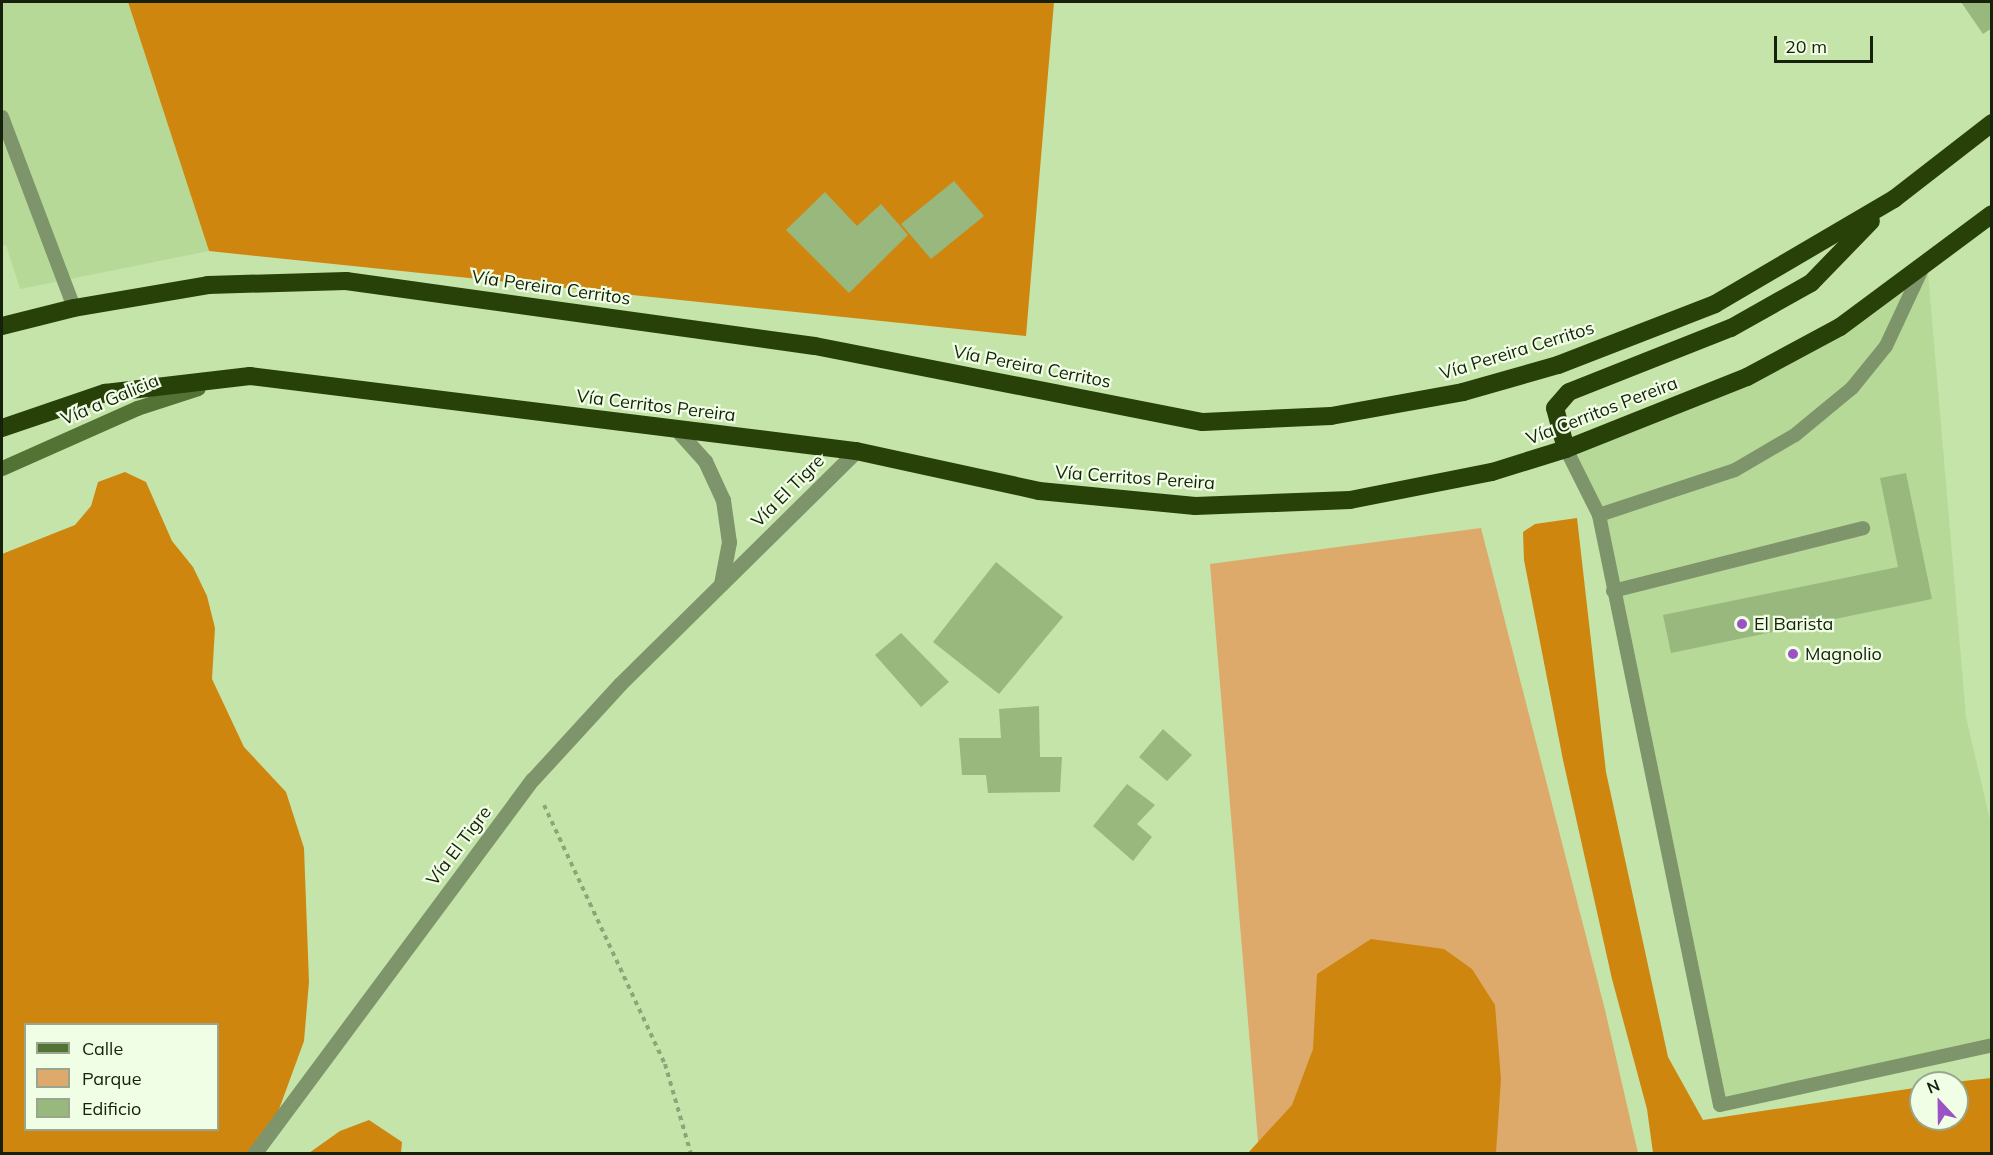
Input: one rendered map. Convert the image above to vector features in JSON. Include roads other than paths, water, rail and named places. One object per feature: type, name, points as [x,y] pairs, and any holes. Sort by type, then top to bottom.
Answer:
[{"type":"highway","name":"Vía Pereira Cerritos","points":[[2,326],[74,308],[208,285],[346,281],[815,346],[1203,422],[1331,416],[1463,392],[1516,377],[1715,304],[1894,199],[1992,123]]},
{"type":"highway","points":[[1566,449],[1555,408],[1569,392],[1731,328],[1811,283],[1894,199]]},
{"type":"highway","name":"Vía Cerritos Pereira","points":[[2,428],[105,393],[244,376],[856,451],[1039,491],[1195,506],[1350,500],[1492,472],[1566,449],[1747,378],[1840,327],[1992,214]]},
{"type":"street","name":"Vía a Galicia","points":[[2,468],[156,401],[244,376]]},
{"type":"street","name":"Vía El Tigre","points":[[677,430],[705,461],[723,500],[729,542],[721,584]]},
{"type":"street","name":"Vía El Tigre","points":[[254,1154],[533,779],[620,684],[856,451]]},
{"type":"lane","points":[[2,117],[74,308]]},
{"type":"lane","points":[[1599,515],[1735,470],[1796,435],[1852,388],[1886,346],[1926,261]]},
{"type":"lane","points":[[1566,449],[1599,515],[1720,1105],[1992,1045]]},
{"type":"lane","points":[[1613,591],[1863,528]]},
{"type":"place","name":"El Barista","points":[[1742,624]]},
{"type":"place","name":"Magnolio","points":[[1793,654]]}]
